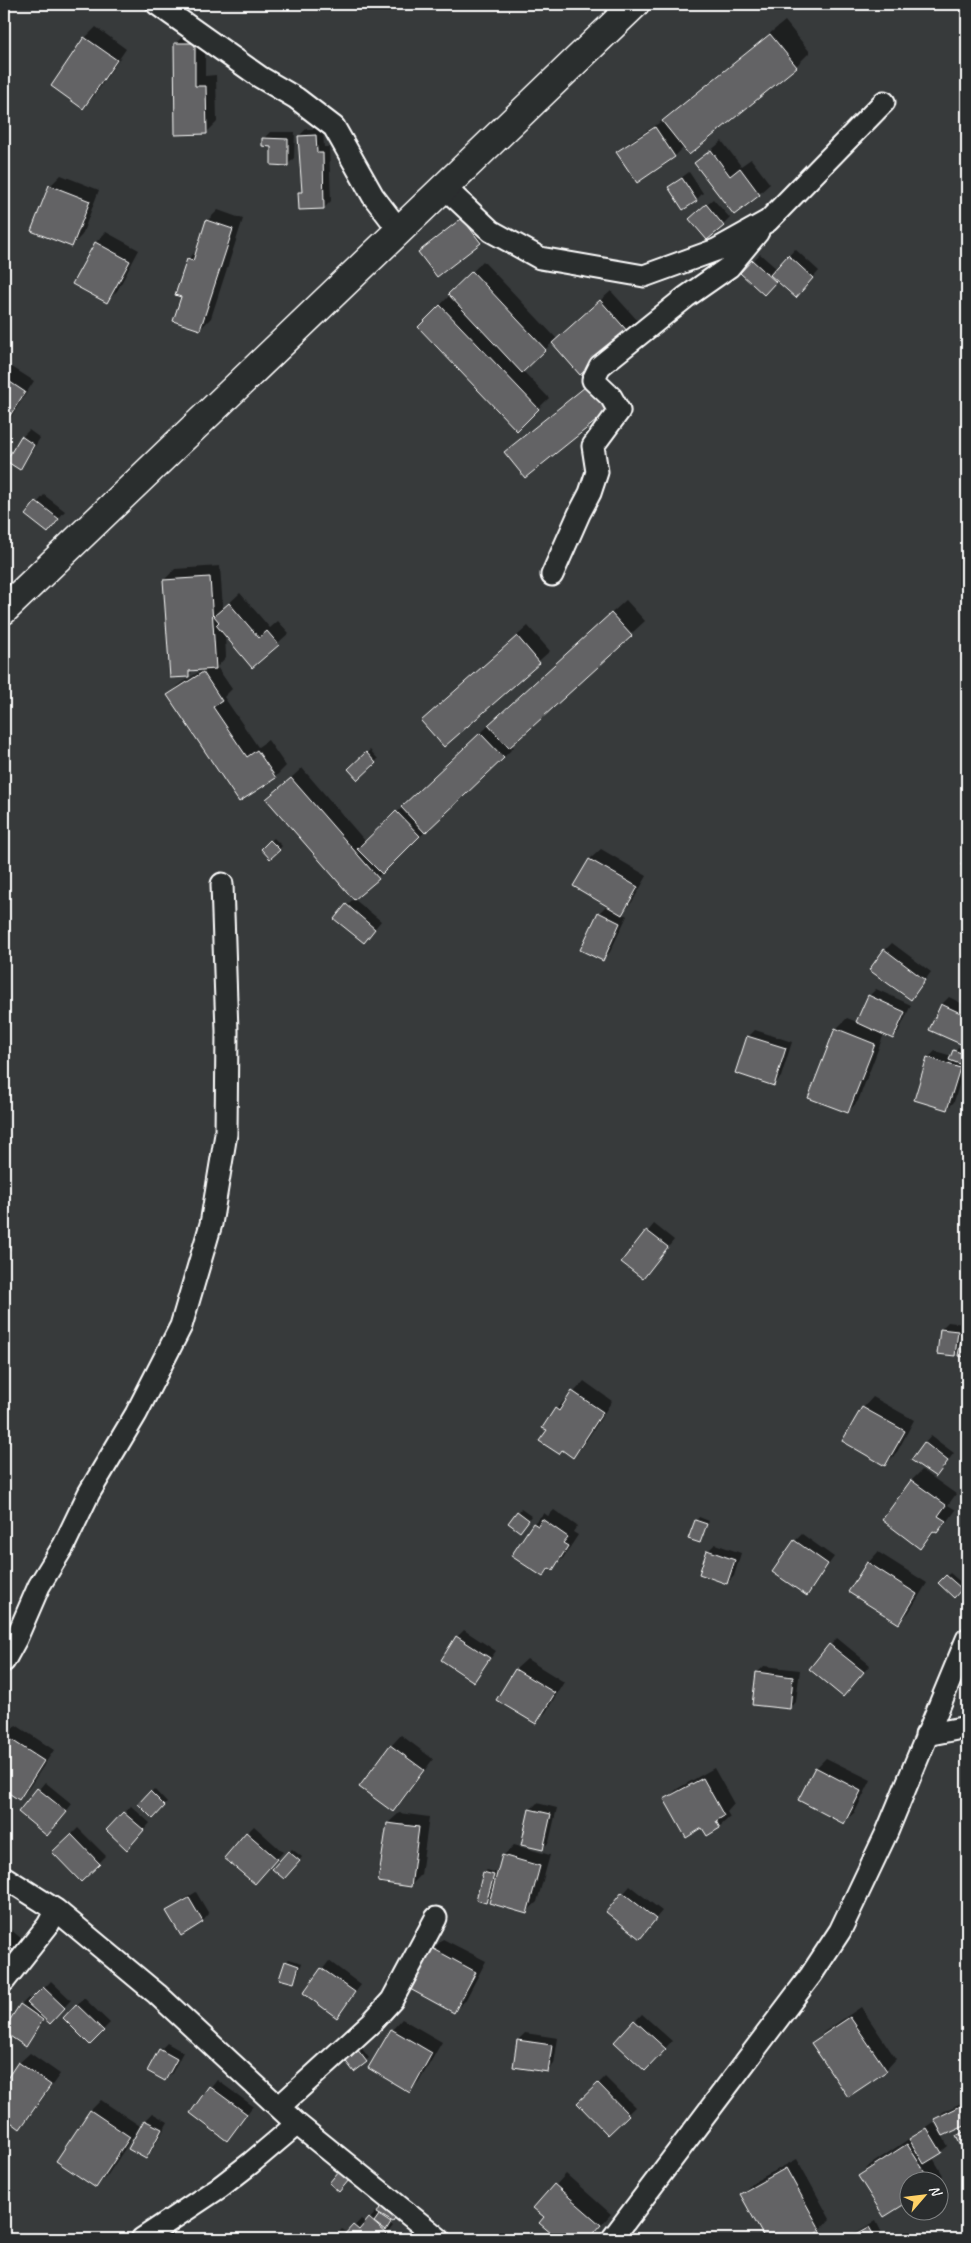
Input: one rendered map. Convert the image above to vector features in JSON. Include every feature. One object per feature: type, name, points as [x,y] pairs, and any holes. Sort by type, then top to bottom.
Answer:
[{"type":"main road","points":[[4,610],[635,4]]},
{"type":"street","points":[[157,4],[260,76],[296,98],[334,127],[373,196],[399,230]]},
{"type":"street","points":[[552,575],[578,514],[590,493],[597,472],[593,446],[619,411],[610,397],[593,380],[600,366],[686,297],[728,267],[768,221],[884,102]]},
{"type":"street","points":[[444,187],[491,231],[540,258],[644,276],[716,250],[768,221]]},
{"type":"street","points":[[4,1661],[16,1639],[39,1586],[64,1545],[89,1493],[136,1414],[181,1326],[211,1224],[226,1134],[228,1031],[222,884]]},
{"type":"street","points":[[612,2239],[811,1975],[840,1931],[887,1832],[967,1639]]},
{"type":"street","points":[[926,1735],[967,1727]]},
{"type":"street","points":[[4,1877],[56,1910],[157,1994],[296,2124],[439,2239]]},
{"type":"street","points":[[4,1981],[48,1925],[56,1910]]},
{"type":"street","points":[[279,2107],[372,2022],[392,2000],[436,1918]]},
{"type":"street","points":[[142,2239],[220,2187],[296,2124]]},
{"type":"building","points":[[4,27],[7,28],[4,40]]},
{"type":"building","points":[[770,34],[797,67],[689,155],[662,121]]},
{"type":"building","points":[[84,37],[117,60],[83,109],[51,86]]},
{"type":"building","points":[[174,43],[195,43],[195,86],[206,86],[207,134],[175,135]]},
{"type":"building","points":[[655,127],[675,157],[637,183],[616,152]]},
{"type":"building","points":[[316,135],[317,153],[323,153],[324,209],[299,210],[298,192],[302,192],[298,136]]},
{"type":"building","points":[[262,138],[288,139],[288,166],[271,165],[271,147],[262,146]]},
{"type":"building","points":[[711,150],[730,176],[740,168],[760,195],[734,215],[694,163]]},
{"type":"building","points":[[682,178],[697,201],[683,210],[668,187]]},
{"type":"building","points":[[49,185],[90,201],[72,247],[31,231]]},
{"type":"building","points":[[706,204],[724,226],[707,240],[689,219]]},
{"type":"building","points":[[462,218],[481,243],[437,277],[418,252]]},
{"type":"building","points":[[206,220],[233,229],[200,330],[173,321],[181,297],[175,295],[187,259],[193,261]]},
{"type":"building","points":[[95,242],[130,261],[107,303],[72,284]]},
{"type":"building","points":[[788,255],[813,278],[796,298],[770,275]]},
{"type":"building","points":[[752,260],[776,282],[764,295],[740,273]]},
{"type":"building","points":[[472,271],[546,350],[522,373],[448,294]]},
{"type":"building","points":[[600,300],[629,333],[580,375],[552,343]]},
{"type":"building","points":[[440,305],[539,409],[517,431],[418,327]]},
{"type":"building","points":[[4,378],[25,392],[4,425]]},
{"type":"building","points":[[590,383],[611,409],[525,478],[504,452]]},
{"type":"building","points":[[21,436],[34,445],[20,470],[6,461]]},
{"type":"building","points":[[36,501],[59,519],[48,533],[25,515]]},
{"type":"building","points":[[210,577],[216,669],[189,671],[189,677],[170,678],[163,580]]},
{"type":"building","points":[[229,603],[259,638],[267,631],[279,645],[252,668],[216,625],[219,622],[214,616]]},
{"type":"building","points":[[611,613],[632,636],[509,748],[488,725]]},
{"type":"building","points":[[517,636],[540,663],[444,747],[421,721]]},
{"type":"building","points":[[203,672],[222,701],[213,707],[247,757],[257,750],[276,778],[239,802],[167,695]]},
{"type":"building","points":[[480,733],[504,758],[425,833],[401,807]]},
{"type":"building","points":[[366,752],[376,763],[358,780],[348,769]]},
{"type":"building","points":[[291,778],[379,879],[354,900],[266,799]]},
{"type":"building","points":[[396,811],[420,836],[382,874],[357,849]]},
{"type":"building","points":[[270,840],[280,850],[270,859],[261,849]]},
{"type":"building","points":[[967,851],[967,869],[961,865]]},
{"type":"building","points":[[589,859],[638,887],[622,915],[573,886]]},
{"type":"building","points":[[346,904],[375,929],[364,943],[334,919]]},
{"type":"building","points":[[598,912],[620,923],[603,961],[580,950]]},
{"type":"building","points":[[884,949],[925,980],[911,1000],[869,970]]},
{"type":"building","points":[[868,995],[905,1012],[893,1039],[856,1022]]},
{"type":"building","points":[[941,1004],[967,1016],[967,1041],[965,1046],[929,1030]]},
{"type":"building","points":[[835,1028],[875,1044],[848,1113],[808,1098]]},
{"type":"building","points":[[747,1036],[786,1048],[774,1086],[735,1073]]},
{"type":"building","points":[[953,1050],[964,1054],[960,1064],[949,1060]]},
{"type":"building","points":[[927,1057],[960,1068],[947,1110],[914,1100]]},
{"type":"building","points":[[967,1181],[967,1206],[963,1205]]},
{"type":"building","points":[[646,1230],[668,1247],[643,1279],[621,1262]]},
{"type":"building","points":[[940,1329],[958,1331],[955,1356],[937,1354]]},
{"type":"building","points":[[962,1333],[967,1334],[967,1357],[958,1356]]},
{"type":"building","points":[[572,1391],[603,1412],[573,1458],[562,1450],[559,1454],[539,1441],[547,1430],[542,1428],[555,1408],[559,1411]]},
{"type":"building","points":[[862,1407],[905,1431],[885,1466],[842,1441]]},
{"type":"building","points":[[924,1442],[948,1461],[936,1477],[911,1460]]},
{"type":"building","points":[[911,1480],[946,1505],[938,1516],[946,1521],[937,1533],[933,1531],[920,1549],[882,1520]]},
{"type":"building","points":[[517,1511],[529,1520],[520,1532],[508,1523]]},
{"type":"building","points":[[542,1519],[568,1537],[563,1543],[568,1546],[553,1570],[549,1568],[543,1577],[511,1556],[533,1523],[538,1526]]},
{"type":"building","points":[[695,1520],[707,1524],[700,1543],[688,1539]]},
{"type":"building","points":[[794,1540],[828,1564],[807,1596],[772,1572]]},
{"type":"building","points":[[707,1550],[735,1560],[727,1584],[699,1574]]},
{"type":"building","points":[[867,1562],[917,1594],[899,1624],[848,1592]]},
{"type":"building","points":[[946,1575],[962,1589],[954,1598],[938,1583]]},
{"type":"building","points":[[456,1636],[490,1658],[474,1682],[441,1660]]},
{"type":"building","points":[[829,1644],[864,1672],[843,1697],[809,1669]]},
{"type":"building","points":[[515,1669],[555,1693],[536,1724],[496,1700]]},
{"type":"building","points":[[756,1672],[793,1677],[790,1709],[752,1705]]},
{"type":"building","points":[[4,1735],[44,1761],[19,1800],[4,1790]]},
{"type":"building","points":[[390,1745],[424,1770],[393,1812],[359,1787]]},
{"type":"building","points":[[815,1767],[861,1791],[844,1824],[798,1800]]},
{"type":"building","points":[[703,1778],[724,1816],[716,1821],[720,1828],[707,1836],[702,1828],[686,1838],[664,1799]]},
{"type":"building","points":[[37,1788],[67,1812],[47,1836],[18,1812]]},
{"type":"building","points":[[150,1791],[165,1806],[153,1819],[138,1804]]},
{"type":"building","points":[[529,1809],[551,1814],[543,1850],[521,1845]]},
{"type":"building","points":[[123,1812],[144,1830],[127,1850],[106,1830]]},
{"type":"building","points":[[387,1823],[419,1827],[411,1887],[378,1882]]},
{"type":"building","points":[[246,1832],[277,1859],[255,1884],[224,1858]]},
{"type":"building","points":[[71,1834],[100,1864],[81,1882],[52,1852]]},
{"type":"building","points":[[288,1851],[300,1861],[284,1879],[272,1869]]},
{"type":"building","points":[[502,1855],[540,1866],[527,1914],[489,1903]]},
{"type":"building","points":[[483,1872],[494,1875],[486,1903],[476,1900]]},
{"type":"building","points":[[622,1892],[656,1919],[640,1939],[606,1912]]},
{"type":"building","points":[[189,1898],[203,1922],[181,1936],[166,1911]]},
{"type":"building","points":[[4,1943],[13,1950],[4,1962]]},
{"type":"building","points":[[432,1948],[476,1972],[454,2013],[410,1989]]},
{"type":"building","points":[[285,1961],[299,1966],[294,1983],[279,1979]]},
{"type":"building","points":[[321,1968],[355,1992],[337,2018],[303,1993]]},
{"type":"building","points":[[43,1987],[65,2008],[50,2024],[27,2003]]},
{"type":"building","points":[[20,2004],[43,2020],[26,2047],[4,2032]]},
{"type":"building","points":[[76,2004],[104,2031],[90,2045],[63,2018]]},
{"type":"building","points":[[850,2017],[887,2071],[848,2097],[811,2043]]},
{"type":"building","points":[[634,2020],[666,2049],[645,2071],[614,2042]]},
{"type":"building","points":[[391,2029],[432,2053],[410,2093],[368,2068]]},
{"type":"building","points":[[517,2040],[552,2045],[548,2072],[513,2067]]},
{"type":"building","points":[[159,2049],[177,2059],[165,2081],[147,2071]]},
{"type":"building","points":[[357,2049],[367,2062],[354,2072],[344,2059]]},
{"type":"building","points":[[18,2062],[51,2085],[20,2129],[4,2117],[4,2083]]},
{"type":"building","points":[[598,2083],[629,2115],[608,2135],[577,2103]]},
{"type":"building","points":[[209,2086],[247,2114],[227,2141],[190,2113]]},
{"type":"building","points":[[963,2105],[967,2113],[967,2125],[943,2136],[934,2119]]},
{"type":"building","points":[[90,2110],[130,2137],[96,2188],[56,2161]]},
{"type":"building","points":[[144,2120],[162,2129],[146,2159],[128,2149]]},
{"type":"building","points":[[927,2128],[942,2153],[924,2164],[909,2139]]},
{"type":"building","points":[[967,2130],[967,2159],[956,2136]]},
{"type":"building","points":[[907,2144],[924,2170],[898,2170],[898,2208],[884,2217],[858,2176]]},
{"type":"building","points":[[786,2168],[821,2231],[805,2239],[765,2239],[740,2194]]},
{"type":"building","points":[[339,2171],[349,2180],[339,2192],[329,2183]]},
{"type":"building","points":[[554,2184],[601,2225],[589,2239],[558,2239],[539,2223],[544,2217],[533,2208]]},
{"type":"building","points":[[382,2204],[398,2214],[393,2222],[377,2213]]},
{"type":"building","points":[[379,2215],[391,2223],[386,2231],[374,2222]]},
{"type":"building","points":[[369,2218],[387,2234],[383,2239],[347,2239],[343,2236],[353,2225],[359,2230]]},
{"type":"building","points":[[869,2227],[876,2239],[847,2239]]}]
